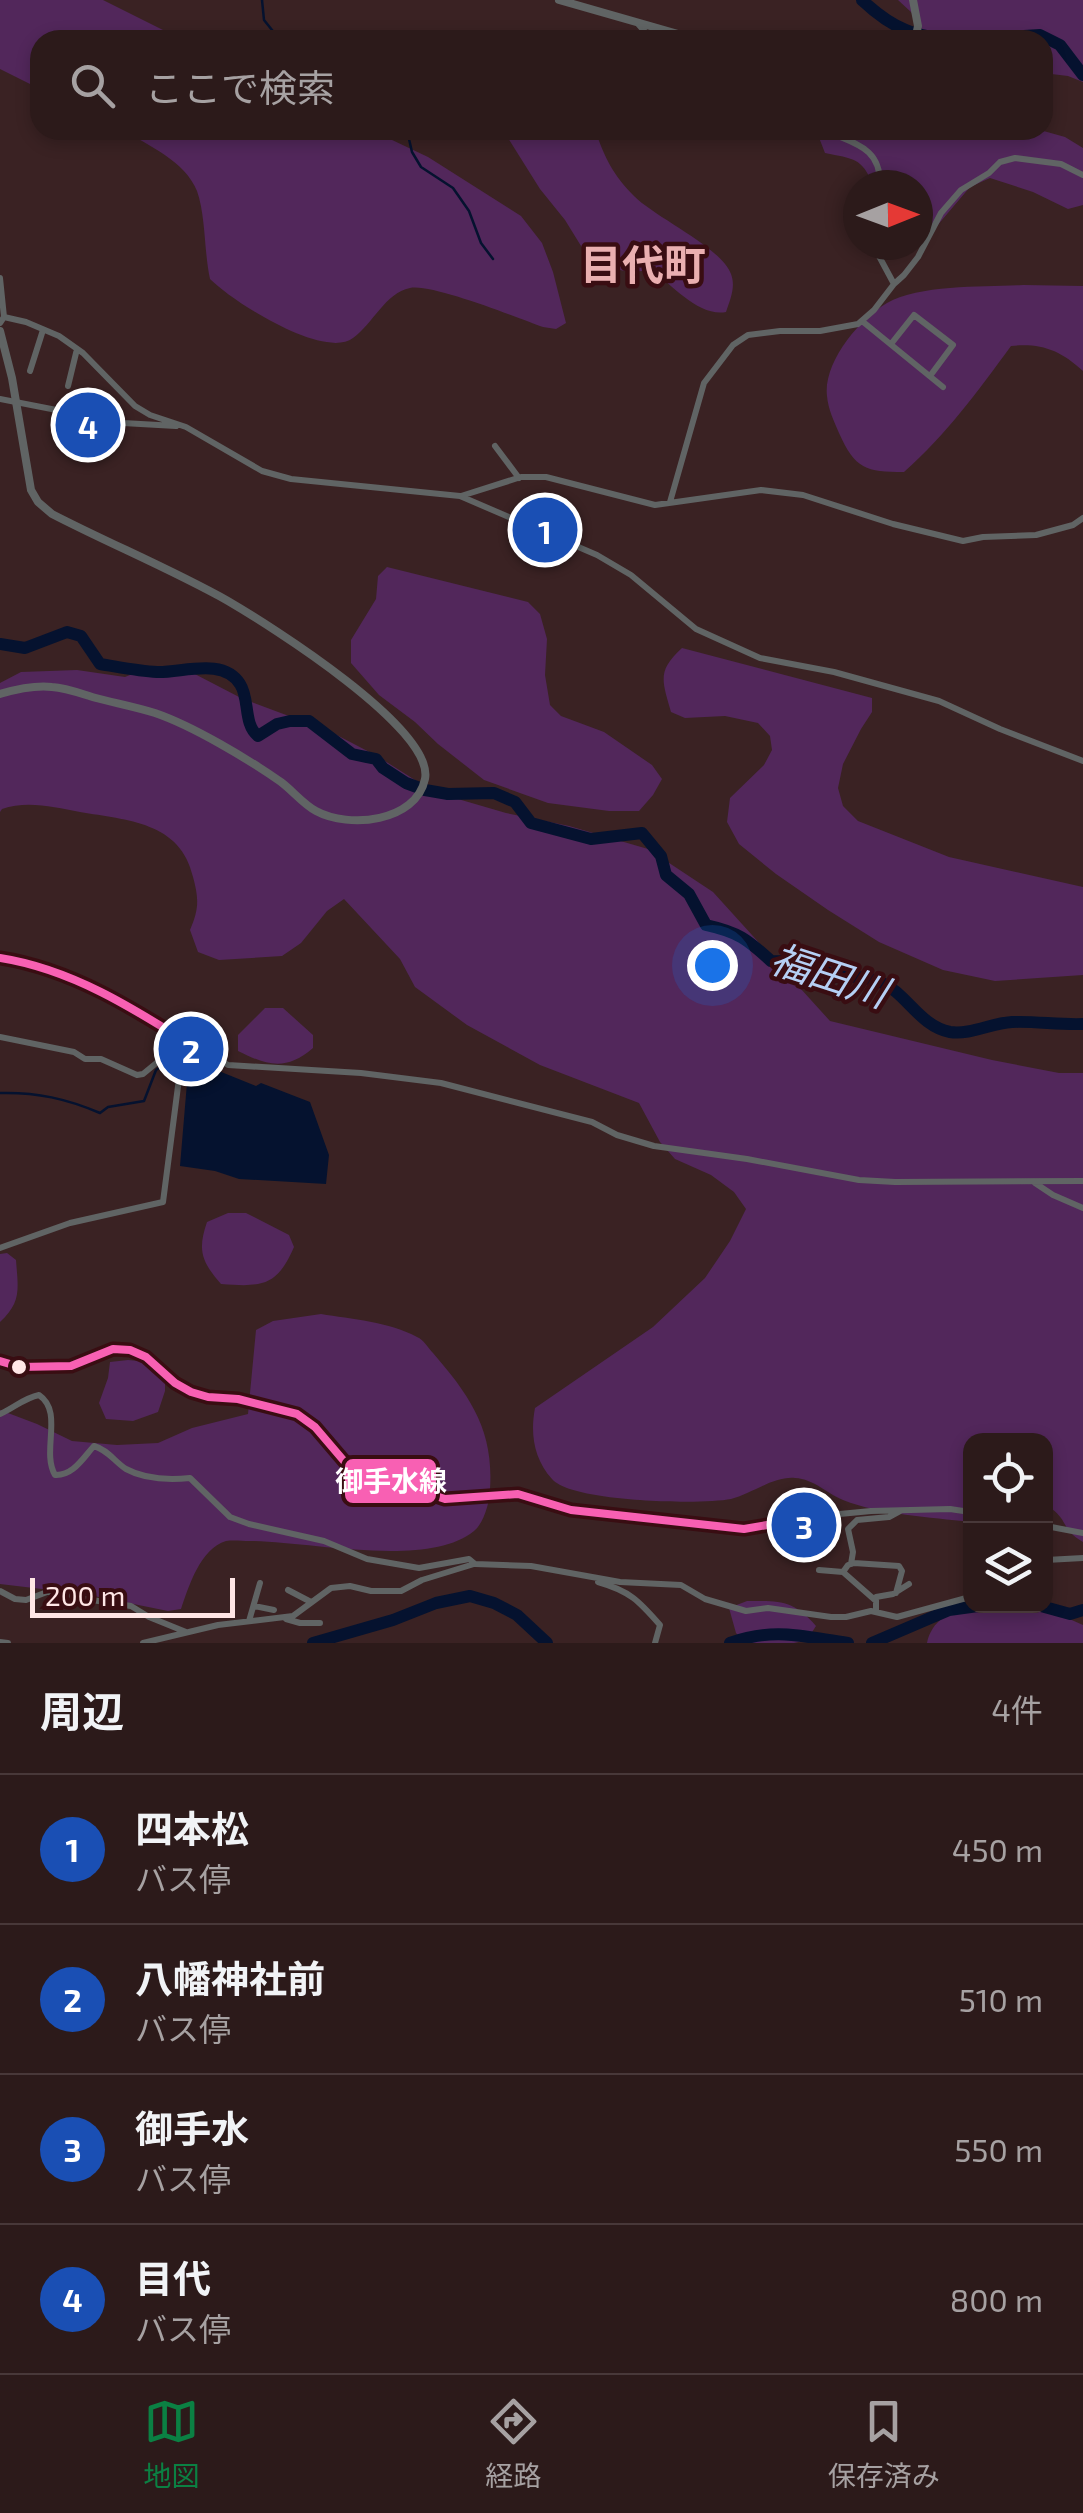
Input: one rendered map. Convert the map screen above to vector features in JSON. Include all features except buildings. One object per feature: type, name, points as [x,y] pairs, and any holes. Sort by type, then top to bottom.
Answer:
[{"type":"street","points":[[559,0],[664,30]]},
{"type":"street","points":[[914,0],[917,30]]},
{"type":"street","points":[[636,22],[644,30]]},
{"type":"street","points":[[848,140],[876,159],[880,170]]},
{"type":"street","points":[[670,502],[704,383],[732,345],[748,334],[820,331],[846,328],[862,321],[918,258],[941,213],[961,190],[1000,162],[1015,158],[1061,164],[1083,174]]},
{"type":"street","points":[[881,260],[894,284]]},
{"type":"street","points":[[0,278],[2,320],[60,336],[135,406],[186,427],[262,471],[291,479],[460,496],[597,554],[631,575],[696,629],[760,658],[834,672],[939,702],[1083,761]]},
{"type":"street","points":[[891,344],[914,316],[953,345],[930,376]]},
{"type":"street","points":[[862,321],[943,386]]},
{"type":"street","points":[[30,371],[43,330]]},
{"type":"street","points":[[0,331],[31,490],[38,502],[52,514],[230,602],[326,666],[402,729],[417,747],[425,767],[424,781],[420,792],[394,815],[354,820],[330,816],[316,811],[282,782],[216,743],[155,714],[53,687],[28,687],[0,694]]},
{"type":"street","points":[[68,386],[77,349]]},
{"type":"street","points":[[0,399],[123,423],[186,427]]},
{"type":"street","points":[[495,446],[518,478]]},
{"type":"street","points":[[460,496],[518,478],[546,477],[655,504],[761,490],[803,494],[893,524],[963,541],[1036,535],[1083,518]]},
{"type":"street","points":[[0,958],[31,963],[133,1008],[228,1065],[360,1072],[441,1083],[592,1122],[617,1134],[680,1150],[858,1180],[1083,1181]]},
{"type":"street","points":[[0,1036],[74,1052],[85,1059],[101,1059],[137,1075],[184,1040]]},
{"type":"street","points":[[0,1248],[60,1226],[163,1202],[184,1040]]},
{"type":"street","points":[[1034,1182],[1083,1208]]},
{"type":"street","points":[[0,1361],[20,1367],[71,1366],[113,1349],[130,1350],[191,1392],[297,1414],[315,1427],[344,1462],[445,1499],[518,1494],[572,1510],[744,1530],[820,1516],[900,1510],[963,1511]]},
{"type":"street","points":[[0,1414],[27,1398],[38,1395],[46,1400],[51,1410],[49,1458],[56,1475],[73,1470],[94,1446],[103,1448],[126,1469],[144,1475],[166,1480],[190,1478],[230,1516],[248,1524],[324,1541],[367,1558],[419,1568],[470,1559],[475,1564]]},
{"type":"street","points":[[852,1564],[848,1529],[857,1520],[889,1517],[900,1510]]},
{"type":"street","points":[[1053,1527],[1083,1533]]},
{"type":"street","points":[[1053,1560],[1083,1558]]},
{"type":"street","points":[[143,1643],[218,1625],[293,1616],[331,1588],[400,1591],[475,1564],[530,1566],[620,1582],[681,1585],[704,1599],[746,1611],[768,1608],[831,1618],[876,1612],[897,1617],[963,1598]]},
{"type":"street","points":[[843,1572],[852,1564],[899,1566],[902,1571],[896,1593]]},
{"type":"street","points":[[818,1570],[843,1572],[876,1600],[876,1612]]},
{"type":"street","points":[[588,1576],[638,1599],[660,1625],[655,1643]]},
{"type":"street","points":[[249,1622],[260,1582]]},
{"type":"street","points":[[876,1600],[909,1584]]},
{"type":"street","points":[[288,1590],[311,1602]]},
{"type":"street","points":[[0,1591],[15,1599],[63,1592],[131,1606],[187,1633]]},
{"type":"street","points":[[254,1606],[274,1610]]},
{"type":"street","points":[[280,1618],[320,1623]]},
{"type":"street","points":[[0,1642],[8,1643]]},
{"type":"shaded area","points":[[0,0],[103,0],[163,30],[30,30],[30,84],[0,69]]},
{"type":"shaded area","points":[[898,0],[1083,0],[1083,82],[1053,74],[1053,30],[923,30]]},
{"type":"shaded area","points":[[1053,134],[1083,148],[1083,205],[1068,209],[990,178],[970,187],[933,228],[933,170],[866,170],[843,157],[825,153],[820,140],[1053,140]]},
{"type":"shaded area","points":[[140,140],[392,140],[428,157],[521,216],[542,243],[566,323],[556,329],[543,327],[455,296],[410,288],[386,302],[353,338],[339,343],[301,335],[258,314],[210,279],[197,191],[184,171]]},
{"type":"shaded area","points":[[509,140],[599,140],[610,166],[634,196],[702,243],[725,264],[733,284],[726,312],[696,305],[653,270],[631,272],[603,267],[586,254]]},
{"type":"shaded area","points":[[1023,285],[1083,286],[1083,371],[1050,350],[1011,346],[948,428],[904,472],[871,469],[857,461],[830,410],[827,383],[837,356],[865,320],[887,303],[917,292]]},
{"type":"shaded area","points":[[387,567],[528,602],[540,614],[547,639],[545,675],[550,705],[561,716],[604,732],[652,765],[662,779],[639,811],[548,803],[484,780],[379,695],[351,663],[351,640],[376,599],[378,576]]},
{"type":"shaded area","points":[[682,648],[872,698],[872,712],[843,764],[838,788],[843,806],[858,821],[949,857],[1083,887],[1083,975],[995,981],[943,970],[879,942],[776,874],[739,844],[727,822],[730,798],[764,765],[772,750],[770,736],[758,723],[725,716],[685,718],[671,712],[665,692],[665,670]]},
{"type":"shaded area","points":[[147,668],[189,671],[241,698],[329,731],[434,792],[648,849],[713,892],[830,1021],[992,1060],[1059,1073],[1083,1073],[1083,1542],[1053,1510],[1053,1433],[963,1433],[963,1521],[873,1509],[795,1478],[779,1480],[731,1499],[693,1502],[584,1493],[552,1479],[535,1446],[535,1408],[653,1327],[705,1278],[746,1209],[734,1192],[711,1175],[675,1159],[660,1142],[639,1103],[540,1065],[467,1025],[415,987],[400,959],[344,899],[327,911],[301,943],[282,956],[219,960],[198,952],[190,930],[197,904],[193,877],[187,859],[164,834],[133,822],[50,806],[21,805],[0,812],[0,683],[21,672],[77,670],[125,677]]},
{"type":"shaded area","points":[[265,1008],[283,1008],[313,1035],[313,1048],[294,1060],[277,1064],[238,1051],[238,1035]]},
{"type":"shaded area","points":[[228,1213],[246,1213],[289,1235],[294,1247],[274,1277],[257,1284],[221,1284],[209,1269],[202,1249],[207,1222]]},
{"type":"shaded area","points":[[7,1253],[16,1260],[17,1294],[0,1322],[0,1254]]},
{"type":"shaded area","points":[[321,1314],[383,1324],[417,1337],[458,1384],[477,1415],[488,1449],[490,1494],[481,1523],[474,1531],[428,1549],[398,1551],[226,1541],[202,1560],[181,1609],[168,1611],[84,1594],[0,1584],[0,1410],[72,1441],[158,1443],[192,1428],[248,1414],[256,1330],[273,1321]]},
{"type":"shaded area","points":[[110,1362],[151,1362],[165,1373],[165,1391],[158,1412],[133,1421],[106,1419],[99,1403]]},
{"type":"shaded area","points":[[747,1601],[786,1604],[801,1611],[816,1626],[807,1640],[746,1643],[736,1633],[729,1608]]},
{"type":"shaded area","points":[[963,1608],[963,1613],[1053,1612],[1083,1625],[1083,1643],[927,1643],[937,1623]]},
{"type":"water","points":[[189,1059],[256,1086],[261,1083],[310,1102],[329,1155],[326,1184],[239,1179],[180,1166]]},
{"type":"waterway","points":[[262,0],[264,20],[272,30]]},
{"type":"waterway","points":[[862,0],[906,30]]},
{"type":"waterway","points":[[1053,42],[1083,75]]},
{"type":"waterway","points":[[409,140],[421,167],[453,188],[493,259]]},
{"type":"waterway","name":"福田川","points":[[0,644],[25,648],[67,632],[81,636],[100,664],[157,672],[202,668],[223,671],[240,684],[250,725],[258,736],[277,724],[309,721],[352,754],[376,759],[406,783],[425,790],[494,793],[515,802],[531,823],[591,839],[642,833],[661,856],[666,875],[689,894],[706,925],[742,937],[771,961],[814,962],[833,977],[880,982],[939,1029],[958,1032],[1012,1022],[1083,1024]]},
{"type":"waterway","points":[[0,1093],[52,1097],[100,1113],[108,1107],[144,1101],[156,1070],[176,1056]]},
{"type":"waterway","points":[[313,1643],[436,1603],[470,1596],[517,1615],[547,1643]]},
{"type":"waterway","points":[[872,1643],[949,1610],[963,1608]]},
{"type":"waterway","points":[[1053,1609],[1070,1614],[1083,1610]]},
{"type":"waterway","points":[[730,1643],[775,1634],[848,1643]]},
{"type":"transit line","name":"御手水線","points":[[0,958],[76,981],[124,1004],[193,1046]]},
{"type":"transit line","name":"御手水線","points":[[0,1361],[20,1367],[71,1366],[113,1349],[130,1350],[146,1357],[191,1392],[297,1414],[315,1427],[344,1461],[445,1499],[518,1494],[571,1510],[744,1529],[819,1516]]},
{"type":"place","name":"目代","points":[[88,425]]},
{"type":"place","name":"四本松","points":[[545,530]]},
{"type":"place","name":"八幡神社前","points":[[191,1049]]},
{"type":"place","name":"御手水","points":[[804,1525]]},
{"type":"district","name":"目代町","points":[[643,263]]}]
